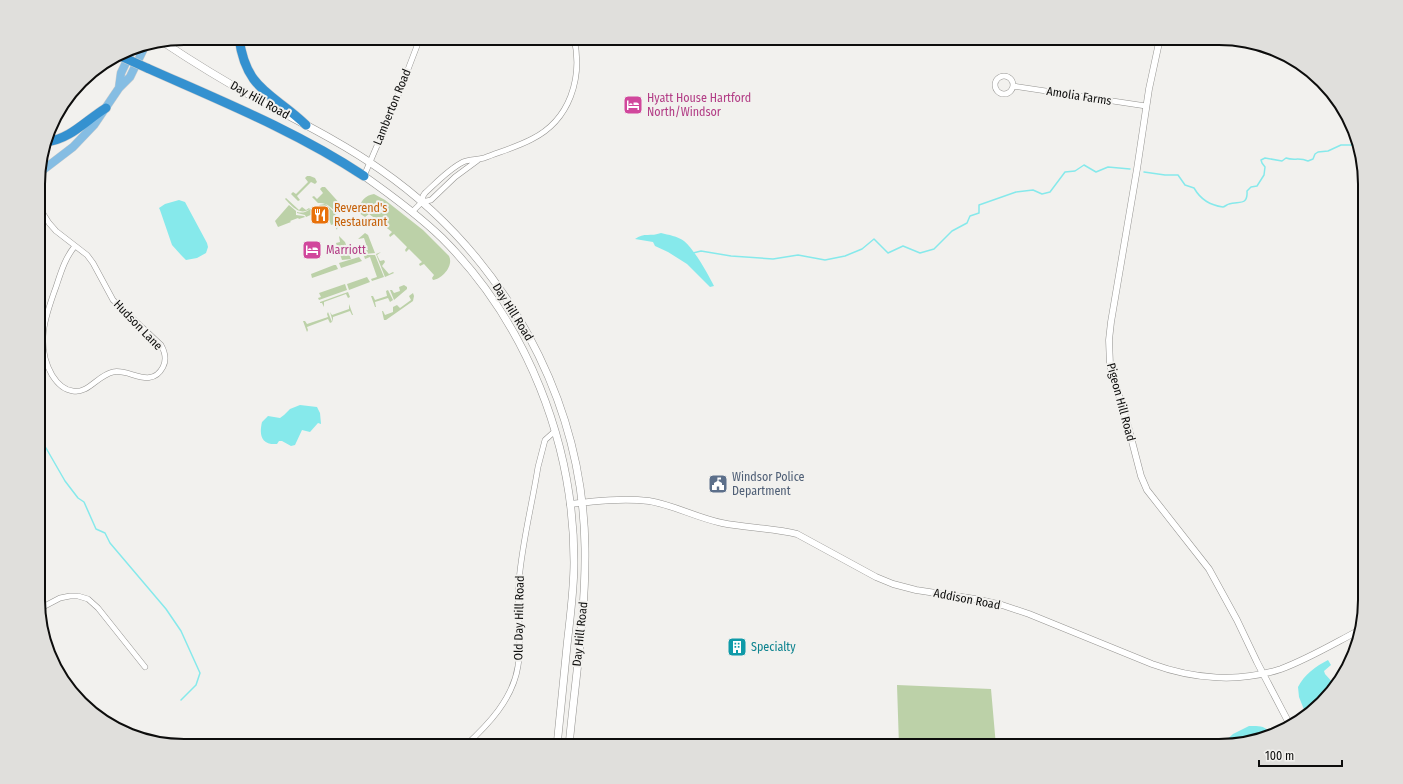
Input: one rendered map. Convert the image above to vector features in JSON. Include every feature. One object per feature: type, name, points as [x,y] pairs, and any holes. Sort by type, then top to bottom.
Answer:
[{"type":"highway","points":[[241,45],[244,61],[257,84],[267,94],[306,125]]},
{"type":"highway","points":[[125,59],[292,134],[329,154],[364,176]]},
{"type":"highway","points":[[52,141],[70,134],[106,108]]},
{"type":"main road","name":"Day Hill Road","points":[[169,46],[228,83],[306,125],[369,162],[422,202],[454,233],[478,260],[510,304],[526,331],[542,362],[567,427],[582,502],[585,546],[584,601],[570,739]]},
{"type":"main road","points":[[46,168],[73,147],[94,125],[119,88],[130,78],[142,51]]},
{"type":"main road","points":[[119,88],[121,73],[129,57]]},
{"type":"main road","name":"Day Hill Road","points":[[364,176],[412,212],[462,259],[501,312],[531,367],[543,395],[555,431],[563,462],[570,504],[574,548],[573,583],[557,739]]},
{"type":"main road","points":[[501,312],[510,304]]},
{"type":"main road","points":[[531,367],[542,362]]},
{"type":"street","name":"Lamberton Road","points":[[364,176],[397,99],[417,45]]},
{"type":"street","points":[[422,202],[425,193],[454,168],[464,162],[478,160],[532,140],[553,124],[563,113],[575,86],[577,69],[576,45]]},
{"type":"street","name":"Pigeon Hill Road","points":[[1159,45],[1146,106],[1111,322],[1109,340],[1110,365],[1144,483],[1152,496],[1209,568],[1288,721]]},
{"type":"street","name":"Amolia Farms","points":[[1013,86],[1146,106]]},
{"type":"street","points":[[412,212],[422,202],[431,200],[455,177],[478,160]]},
{"type":"street","name":"Hudson Lane","points":[[45,216],[53,228],[87,255],[113,300],[161,344],[164,350],[165,361],[162,370],[150,378],[142,378],[125,372],[113,372],[102,376],[86,389],[73,391],[62,388],[55,379],[48,365],[45,354]]},
{"type":"street","name":"Hudson Lane","points":[[45,322],[48,308],[66,259],[75,246]]},
{"type":"street","name":"Old Day Hill Road","points":[[472,739],[488,724],[496,713],[508,694],[518,667],[520,642],[519,580],[538,467],[546,440],[555,431]]},
{"type":"street","name":"Addison Road","points":[[570,504],[623,500],[650,501],[716,522],[786,531],[798,534],[871,574],[893,584],[916,590],[975,599],[1002,605],[1029,614],[1166,670],[1198,676],[1220,678],[1263,674],[1298,662],[1354,633]]},
{"type":"street","points":[[45,606],[66,597],[78,596],[88,599],[98,608],[145,667]]},
{"type":"green space","points":[[307,176],[315,178],[317,182],[315,184],[311,182],[297,196],[300,200],[298,201],[291,194],[293,192],[296,194],[308,182],[305,178]]},
{"type":"green space","points":[[325,187],[342,206],[337,214],[329,206],[324,203],[318,203],[312,197],[314,196],[317,199],[323,193],[320,189]]},
{"type":"green space","points":[[374,194],[385,200],[423,230],[449,256],[449,268],[443,275],[433,280],[432,278],[434,275],[424,264],[420,266],[419,264],[422,262],[409,249],[406,252],[405,250],[407,247],[394,234],[390,237],[389,235],[392,232],[378,221],[375,224],[377,220],[369,214],[365,217],[359,213],[363,200]]},
{"type":"green space","points":[[286,198],[299,210],[302,207],[306,210],[309,208],[310,209],[306,211],[299,211],[285,199]]},
{"type":"green space","points":[[325,204],[336,215],[338,222],[337,230],[334,224],[331,225],[326,210],[323,211],[319,205]]},
{"type":"green space","points":[[289,205],[296,211],[296,215],[305,217],[298,218],[278,227],[275,221]]},
{"type":"green space","points":[[315,206],[315,213],[306,217],[305,215],[297,213],[305,212]]},
{"type":"green space","points":[[365,233],[368,235],[375,253],[365,254],[364,251],[368,250],[364,238],[358,239]]},
{"type":"green space","points":[[339,236],[345,242],[351,259],[342,260],[336,243],[340,242]]},
{"type":"green space","points":[[381,252],[377,255],[380,261],[384,260],[385,262],[382,266],[389,274],[394,273],[385,277],[376,254]]},
{"type":"green space","points":[[375,255],[384,277],[372,281],[371,279],[377,277],[370,257],[365,259],[364,256]]},
{"type":"green space","points":[[359,257],[362,261],[341,268],[339,263]]},
{"type":"green space","points":[[336,265],[338,269],[312,278],[311,274]]},
{"type":"green space","points":[[367,277],[370,282],[349,290],[347,284]]},
{"type":"green space","points":[[345,284],[347,290],[319,300],[318,298],[321,297],[319,293]]},
{"type":"green space","points":[[404,285],[407,289],[394,300],[390,290],[394,293],[400,291],[399,287]]},
{"type":"green space","points":[[388,290],[393,300],[390,302],[388,298],[375,302],[375,307],[371,296],[373,296],[375,300],[387,296],[386,291]]},
{"type":"green space","points":[[348,292],[350,297],[348,298],[346,294],[324,302],[324,307],[322,303],[320,303],[320,302]]},
{"type":"green space","points":[[413,293],[413,301],[384,320],[382,311],[385,315],[393,312],[393,307],[397,305],[400,308],[411,300],[409,296]]},
{"type":"green space","points":[[349,304],[353,315],[350,311],[333,317],[333,322],[330,312],[332,315],[349,309]]},
{"type":"green space","points":[[328,312],[332,322],[330,323],[328,319],[307,327],[307,332],[303,321],[307,324],[328,317]]},
{"type":"green space","points":[[897,685],[991,689],[995,739],[899,739]]},
{"type":"water","points":[[179,200],[185,202],[207,243],[208,247],[206,253],[197,258],[186,260],[172,245],[159,208],[165,204]]},
{"type":"water","points":[[661,233],[679,238],[688,245],[714,286],[710,287],[687,264],[655,246],[653,242],[635,239],[645,235]]},
{"type":"water","points":[[300,405],[317,407],[320,413],[321,424],[318,423],[310,432],[302,430],[295,445],[291,446],[282,441],[279,441],[277,444],[272,444],[264,441],[261,435],[262,422],[268,416],[280,418],[290,409]]},
{"type":"water","points":[[1328,660],[1331,665],[1324,671],[1332,681],[1304,710],[1299,697],[1298,687],[1311,671]]},
{"type":"water","points":[[1249,726],[1263,727],[1268,730],[1228,739],[1233,734]]},
{"type":"waterway","points":[[1144,172],[1178,175],[1185,185],[1194,188],[1206,201],[1223,207],[1228,204],[1242,202],[1246,199],[1247,191],[1251,187],[1257,186],[1264,175],[1265,167],[1261,160],[1265,158],[1282,161],[1286,158],[1308,161],[1313,159],[1315,154],[1318,152],[1328,151],[1341,145],[1352,145]]},
{"type":"waterway","points":[[693,253],[701,251],[731,256],[773,259],[798,255],[825,260],[845,256],[862,249],[874,239],[888,253],[903,246],[920,253],[934,249],[952,231],[967,223],[970,216],[979,213],[979,205],[1016,192],[1033,190],[1042,194],[1050,192],[1065,172],[1075,171],[1084,165],[1096,172],[1108,167],[1130,169]]},
{"type":"waterway","points":[[45,448],[65,481],[78,498],[84,502],[96,529],[105,533],[110,543],[166,609],[181,631],[200,673],[196,685],[181,700]]},
{"type":"place","name":"Hyatt House Hartford North/Windsor","points":[[633,105]]},
{"type":"place","name":"Reverend's Restaurant","points":[[320,215]]},
{"type":"place","name":"Marriott","points":[[312,250]]},
{"type":"place","name":"Windsor Police Department","points":[[718,484]]},
{"type":"place","name":"Specialty","points":[[737,647]]}]
